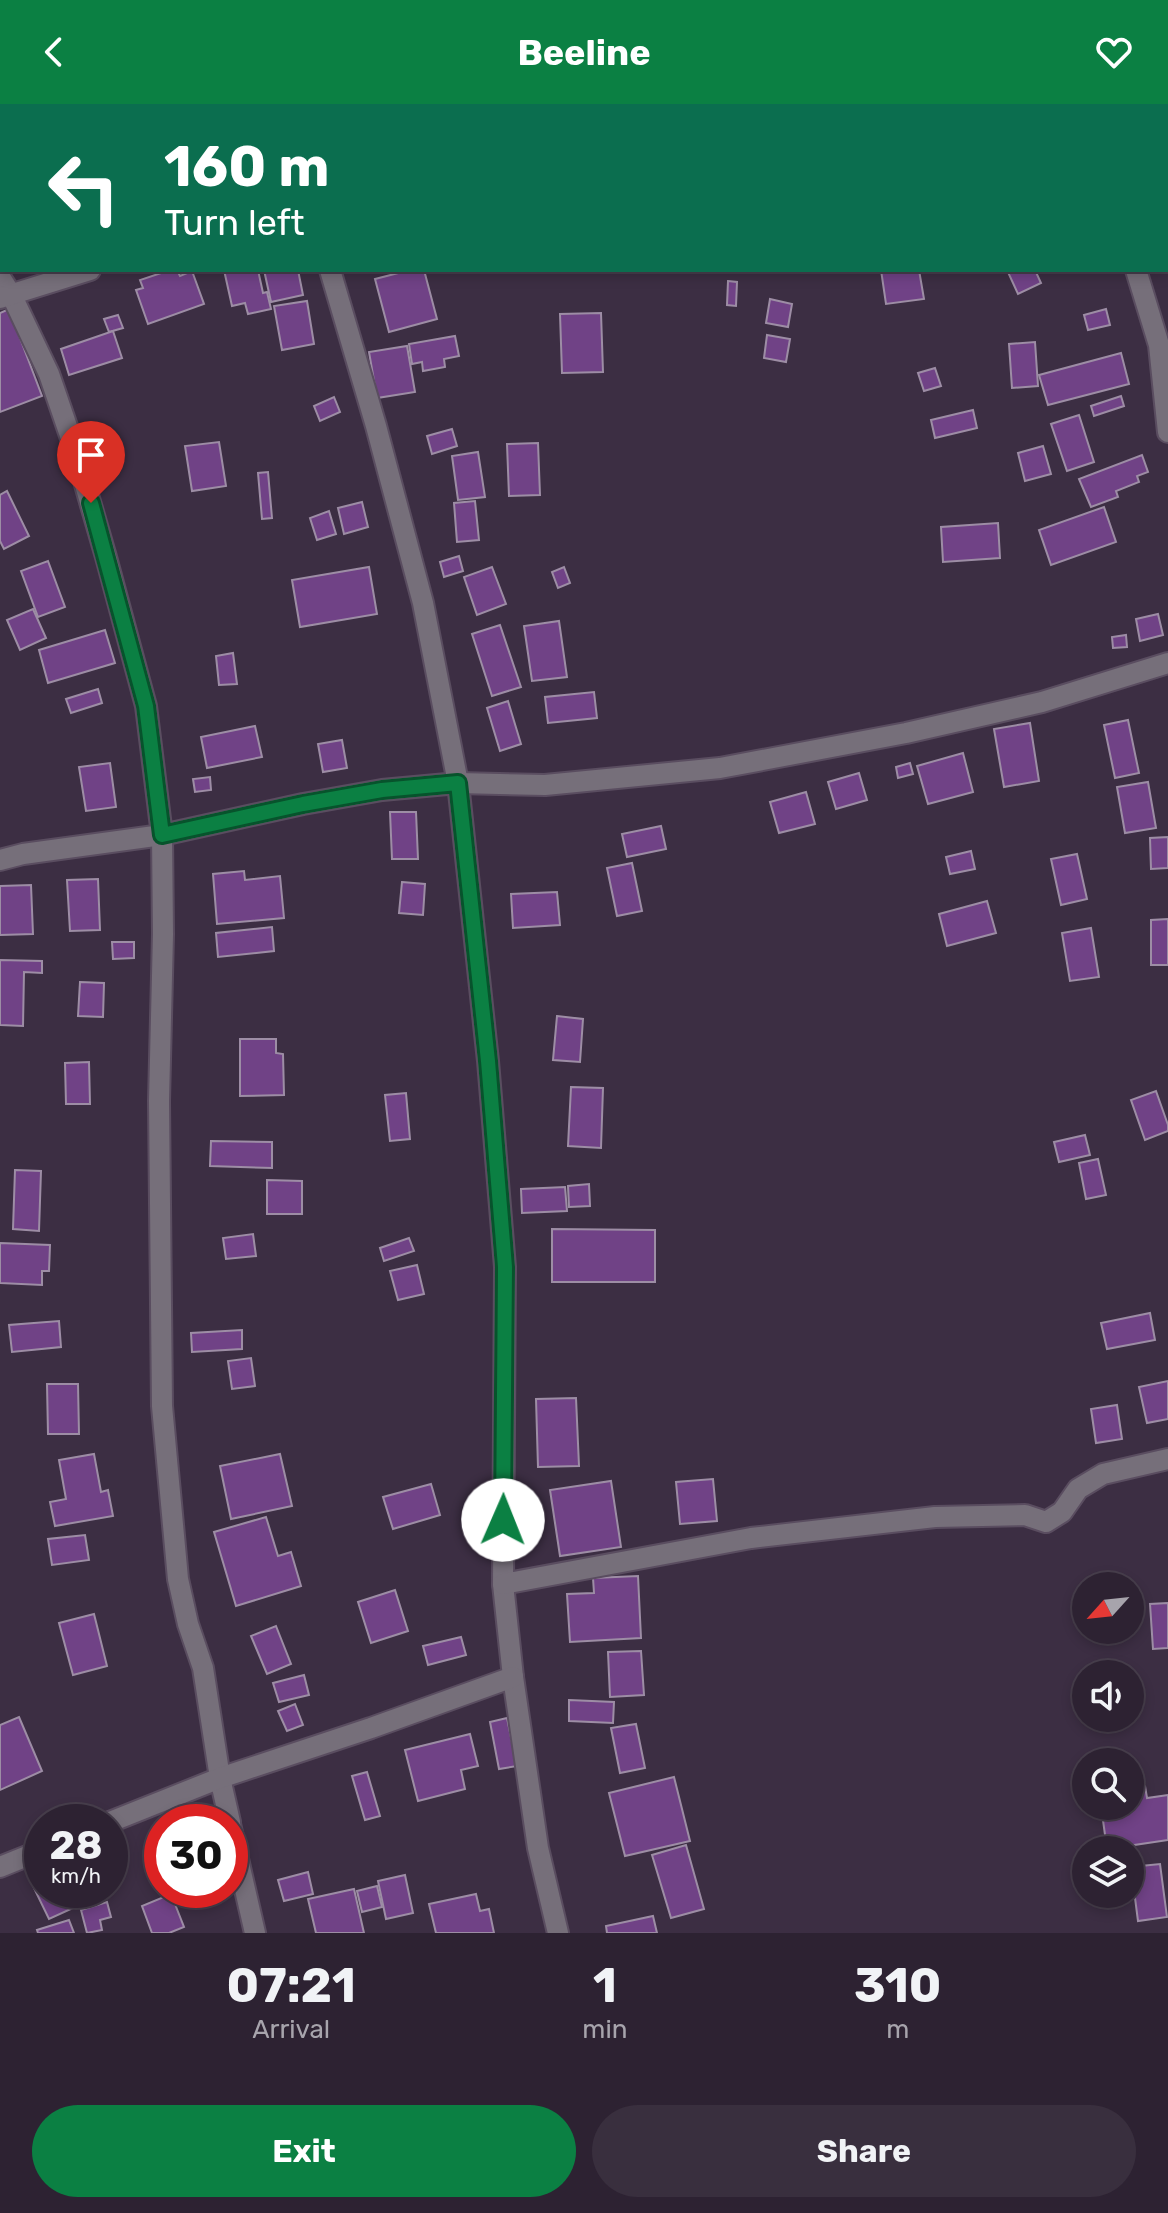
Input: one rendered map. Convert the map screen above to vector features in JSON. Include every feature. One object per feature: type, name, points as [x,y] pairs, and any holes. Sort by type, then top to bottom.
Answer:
[{"type":"street","points":[[6,297],[84,272]]},
{"type":"street","points":[[331,272],[423,603],[458,783],[488,1061],[505,1267],[503,1584],[538,1848],[558,1933]]},
{"type":"street","points":[[1137,272],[1159,345],[1168,432]]},
{"type":"street","points":[[0,277],[6,297],[49,374],[75,450],[146,706],[162,835],[159,1101],[162,1406],[178,1579],[188,1624],[203,1668],[226,1804]]},
{"type":"street","points":[[0,860],[23,854],[162,835],[382,790],[458,783],[545,785],[720,768],[906,733],[1042,702],[1168,663]]},
{"type":"street","points":[[503,1584],[751,1538],[935,1517],[1025,1515],[1046,1522],[1062,1512],[1078,1489],[1103,1474],[1168,1459]]},
{"type":"street","points":[[128,1815],[220,1778],[513,1677]]},
{"type":"street","points":[[0,1867],[24,1857]]},
{"type":"street","points":[[248,1902],[255,1933]]},
{"type":"building","points":[[164,272],[178,272],[180,276],[192,272],[204,304],[148,324],[136,290],[143,288],[140,280]]},
{"type":"building","points":[[224,272],[258,272],[263,293],[267,292],[271,309],[248,314],[245,303],[232,306]]},
{"type":"building","points":[[264,272],[298,272],[303,295],[271,302]]},
{"type":"building","points":[[402,272],[425,272],[437,319],[389,332],[375,279]]},
{"type":"building","points":[[881,272],[919,272],[924,299],[886,304]]},
{"type":"building","points":[[1008,272],[1036,272],[1041,283],[1018,294]]},
{"type":"building","points":[[728,281],[737,282],[736,306],[727,305]]},
{"type":"building","points":[[770,299],[792,304],[788,327],[766,323]]},
{"type":"building","points":[[307,301],[314,344],[282,350],[274,306]]},
{"type":"building","points":[[9,309],[42,396],[0,412],[0,313]]},
{"type":"building","points":[[1106,309],[1110,325],[1088,330],[1084,315]]},
{"type":"building","points":[[601,313],[603,372],[562,373],[560,314]]},
{"type":"building","points":[[118,315],[123,328],[109,332],[104,319]]},
{"type":"building","points":[[113,331],[122,358],[69,375],[61,349]]},
{"type":"building","points":[[767,335],[790,339],[786,362],[764,358]]},
{"type":"building","points":[[455,336],[459,356],[444,359],[445,367],[423,371],[422,362],[412,364],[409,344]]},
{"type":"building","points":[[1035,342],[1038,386],[1012,388],[1009,344]]},
{"type":"building","points":[[407,346],[415,392],[377,398],[369,352]]},
{"type":"building","points":[[1121,353],[1129,384],[1048,405],[1039,375]]},
{"type":"building","points":[[935,368],[941,386],[924,391],[918,373]]},
{"type":"building","points":[[1121,396],[1124,406],[1094,416],[1091,406]]},
{"type":"building","points":[[334,397],[340,412],[320,421],[314,406]]},
{"type":"building","points":[[973,410],[977,428],[935,438],[931,420]]},
{"type":"building","points":[[1079,415],[1094,462],[1067,471],[1051,424]]},
{"type":"building","points":[[452,429],[457,446],[432,454],[427,436]]},
{"type":"building","points":[[219,442],[226,486],[192,491],[185,446]]},
{"type":"building","points":[[538,443],[540,495],[509,496],[507,444]]},
{"type":"building","points":[[1043,446],[1051,474],[1025,481],[1018,453]]},
{"type":"building","points":[[478,452],[485,497],[458,500],[452,456]]},
{"type":"building","points":[[1142,455],[1148,472],[1137,476],[1139,482],[1116,491],[1118,497],[1091,507],[1079,479]]},
{"type":"building","points":[[268,472],[272,518],[262,519],[258,473]]},
{"type":"building","points":[[7,491],[29,536],[4,549],[0,541],[0,495]]},
{"type":"building","points":[[475,501],[479,540],[457,542],[454,503]]},
{"type":"building","points":[[362,502],[368,527],[344,534],[338,508]]},
{"type":"building","points":[[1104,507],[1116,542],[1051,565],[1039,530]]},
{"type":"building","points":[[329,511],[336,534],[317,540],[310,518]]},
{"type":"building","points":[[998,523],[1000,558],[943,562],[941,527]]},
{"type":"building","points":[[459,556],[463,571],[444,577],[440,562]]},
{"type":"building","points":[[48,561],[65,607],[38,617],[21,571]]},
{"type":"building","points":[[369,567],[377,614],[300,627],[292,580]]},
{"type":"building","points":[[492,567],[506,604],[477,615],[464,577]]},
{"type":"building","points":[[564,567],[570,583],[558,588],[552,572]]},
{"type":"building","points":[[33,609],[46,638],[20,650],[7,620]]},
{"type":"building","points":[[1158,614],[1163,635],[1140,641],[1136,619]]},
{"type":"building","points":[[559,621],[567,677],[532,681],[524,626]]},
{"type":"building","points":[[500,625],[521,687],[492,696],[472,634]]},
{"type":"building","points":[[105,630],[115,663],[48,683],[39,650]]},
{"type":"building","points":[[1126,635],[1127,647],[1113,648],[1112,637]]},
{"type":"building","points":[[233,653],[237,684],[219,685],[216,656]]},
{"type":"building","points":[[98,689],[102,703],[71,713],[66,699]]},
{"type":"building","points":[[594,692],[597,718],[548,723],[545,697]]},
{"type":"building","points":[[508,701],[521,744],[500,751],[487,708]]},
{"type":"building","points":[[1128,720],[1139,773],[1115,778],[1104,725]]},
{"type":"building","points":[[1030,723],[1039,781],[1004,787],[994,729]]},
{"type":"building","points":[[255,726],[262,757],[207,768],[201,737]]},
{"type":"building","points":[[342,740],[347,768],[323,772],[318,744]]},
{"type":"building","points":[[963,753],[973,792],[928,804],[917,766]]},
{"type":"building","points":[[110,763],[116,807],[86,811],[79,767]]},
{"type":"building","points":[[910,763],[913,774],[898,778],[896,767]]},
{"type":"building","points":[[859,773],[867,800],[836,809],[828,782]]},
{"type":"building","points":[[210,777],[211,790],[195,792],[193,779]]},
{"type":"building","points":[[1148,782],[1156,828],[1125,833],[1117,787]]},
{"type":"building","points":[[806,792],[815,824],[779,833],[770,802]]},
{"type":"building","points":[[390,812],[416,812],[418,859],[392,859]]},
{"type":"building","points":[[661,826],[666,849],[627,857],[622,834]]},
{"type":"building","points":[[1168,837],[1168,868],[1151,869],[1150,838]]},
{"type":"building","points":[[971,851],[975,869],[950,874],[946,857]]},
{"type":"building","points":[[1077,854],[1087,899],[1061,905],[1051,859]]},
{"type":"building","points":[[632,863],[642,911],[617,916],[607,868]]},
{"type":"building","points":[[244,871],[245,880],[280,876],[284,918],[217,924],[213,874]]},
{"type":"building","points":[[98,879],[100,930],[70,931],[67,880]]},
{"type":"building","points":[[402,882],[425,884],[423,915],[399,913]]},
{"type":"building","points":[[31,885],[33,934],[0,935],[0,886]]},
{"type":"building","points":[[557,892],[560,925],[513,928],[511,894]]},
{"type":"building","points":[[987,901],[996,933],[947,946],[939,914]]},
{"type":"building","points":[[1168,919],[1168,965],[1151,965],[1151,920]]},
{"type":"building","points":[[272,927],[274,951],[218,957],[216,933]]},
{"type":"building","points":[[1091,928],[1099,977],[1070,981],[1062,933]]},
{"type":"building","points":[[112,942],[134,942],[134,958],[113,959]]},
{"type":"building","points":[[0,960],[42,961],[42,973],[24,972],[23,1026],[0,1025]]},
{"type":"building","points":[[80,982],[104,983],[103,1017],[78,1016]]},
{"type":"building","points":[[557,1016],[583,1019],[580,1062],[553,1060]]},
{"type":"building","points":[[240,1039],[276,1039],[276,1053],[283,1054],[284,1095],[240,1096]]},
{"type":"building","points":[[89,1062],[90,1104],[66,1104],[65,1063]]},
{"type":"building","points":[[571,1087],[603,1088],[601,1148],[568,1146]]},
{"type":"building","points":[[1156,1091],[1168,1131],[1145,1140],[1131,1100]]},
{"type":"building","points":[[406,1093],[410,1139],[390,1141],[385,1095]]},
{"type":"building","points":[[1085,1135],[1090,1155],[1059,1162],[1054,1142]]},
{"type":"building","points":[[211,1141],[272,1142],[272,1168],[210,1166]]},
{"type":"building","points":[[1098,1159],[1106,1195],[1086,1199],[1079,1163]]},
{"type":"building","points":[[15,1170],[41,1171],[39,1231],[13,1229]]},
{"type":"building","points":[[267,1180],[302,1181],[302,1214],[267,1214]]},
{"type":"building","points":[[589,1184],[590,1206],[569,1207],[568,1186]]},
{"type":"building","points":[[565,1187],[567,1211],[522,1213],[521,1189]]},
{"type":"building","points":[[552,1229],[655,1230],[655,1282],[552,1282]]},
{"type":"building","points":[[253,1234],[256,1256],[226,1259],[223,1238]]},
{"type":"building","points":[[409,1238],[414,1251],[384,1261],[380,1248]]},
{"type":"building","points":[[0,1243],[50,1245],[49,1271],[42,1271],[42,1285],[0,1283]]},
{"type":"building","points":[[417,1265],[424,1294],[398,1300],[390,1271]]},
{"type":"building","points":[[1150,1313],[1155,1340],[1107,1349],[1101,1323]]},
{"type":"building","points":[[59,1321],[61,1347],[12,1352],[9,1325]]},
{"type":"building","points":[[242,1330],[242,1349],[192,1352],[191,1333]]},
{"type":"building","points":[[251,1358],[255,1386],[232,1389],[228,1361]]},
{"type":"building","points":[[1168,1381],[1168,1419],[1147,1423],[1139,1387]]},
{"type":"building","points":[[47,1384],[78,1384],[79,1434],[48,1434]]},
{"type":"building","points":[[576,1398],[579,1466],[538,1467],[536,1399]]},
{"type":"building","points":[[1117,1405],[1122,1439],[1096,1443],[1091,1409]]},
{"type":"building","points":[[94,1454],[101,1492],[108,1490],[113,1516],[55,1526],[50,1502],[66,1499],[59,1460]]},
{"type":"building","points":[[280,1454],[292,1506],[231,1519],[220,1466]]},
{"type":"building","points":[[713,1479],[717,1521],[680,1524],[676,1482]]},
{"type":"building","points":[[611,1481],[621,1547],[560,1556],[550,1490]]},
{"type":"building","points":[[431,1484],[440,1515],[393,1529],[383,1497]]},
{"type":"building","points":[[266,1517],[278,1556],[291,1552],[301,1586],[236,1606],[214,1532]]},
{"type":"building","points":[[85,1535],[89,1560],[52,1565],[48,1539]]},
{"type":"building","points":[[638,1576],[641,1638],[570,1642],[567,1594],[594,1593],[593,1578]]},
{"type":"building","points":[[395,1590],[408,1631],[371,1643],[358,1602]]},
{"type":"building","points":[[1168,1603],[1168,1648],[1153,1649],[1150,1604]]},
{"type":"building","points":[[94,1614],[107,1666],[73,1675],[59,1623]]},
{"type":"building","points":[[276,1626],[291,1664],[267,1674],[251,1636]]},
{"type":"building","points":[[461,1637],[466,1655],[428,1665],[423,1646]]},
{"type":"building","points":[[641,1651],[644,1695],[610,1697],[608,1652]]},
{"type":"building","points":[[304,1675],[309,1695],[279,1702],[273,1683]]},
{"type":"building","points":[[569,1700],[614,1702],[613,1723],[569,1721]]},
{"type":"building","points":[[295,1704],[303,1725],[287,1731],[278,1711]]},
{"type":"building","points":[[19,1717],[42,1771],[0,1790],[0,1725]]},
{"type":"building","points":[[507,1718],[517,1766],[499,1769],[490,1722]]},
{"type":"building","points":[[636,1724],[645,1768],[620,1773],[611,1728]]},
{"type":"building","points":[[470,1734],[478,1766],[461,1770],[465,1789],[418,1801],[405,1750]]},
{"type":"building","points":[[367,1772],[380,1816],[365,1820],[352,1776]]},
{"type":"building","points":[[674,1777],[690,1841],[625,1856],[609,1793]]},
{"type":"building","points":[[1144,1786],[1147,1798],[1168,1795],[1168,1840],[1144,1844],[1144,1836],[1105,1836],[1103,1820],[1144,1820]]},
{"type":"building","points":[[686,1845],[704,1909],[671,1918],[652,1855]]},
{"type":"building","points":[[1160,1864],[1167,1917],[1138,1921],[1136,1908],[1144,1908],[1144,1866]]},
{"type":"building","points":[[308,1872],[313,1894],[284,1901],[278,1880]]},
{"type":"building","points":[[405,1875],[413,1913],[386,1919],[378,1881]]},
{"type":"building","points":[[377,1886],[382,1907],[362,1912],[357,1891]]},
{"type":"building","points":[[354,1889],[364,1933],[316,1933],[308,1899]]},
{"type":"building","points":[[476,1894],[480,1911],[489,1909],[494,1933],[436,1933],[429,1904]]},
{"type":"building","points":[[142,1906],[177,1908],[184,1927],[169,1933],[152,1933]]},
{"type":"building","points":[[44,1908],[73,1908],[49,1919]]},
{"type":"building","points":[[109,1908],[111,1917],[100,1920],[102,1930],[87,1933],[81,1910]]},
{"type":"building","points":[[653,1916],[657,1933],[607,1933],[606,1926]]},
{"type":"building","points":[[69,1920],[74,1933],[38,1933],[37,1930]]},
{"type":"route","points":[[91,503],[146,706],[162,835],[382,790],[458,783],[488,1061],[505,1267],[503,1520]]}]
